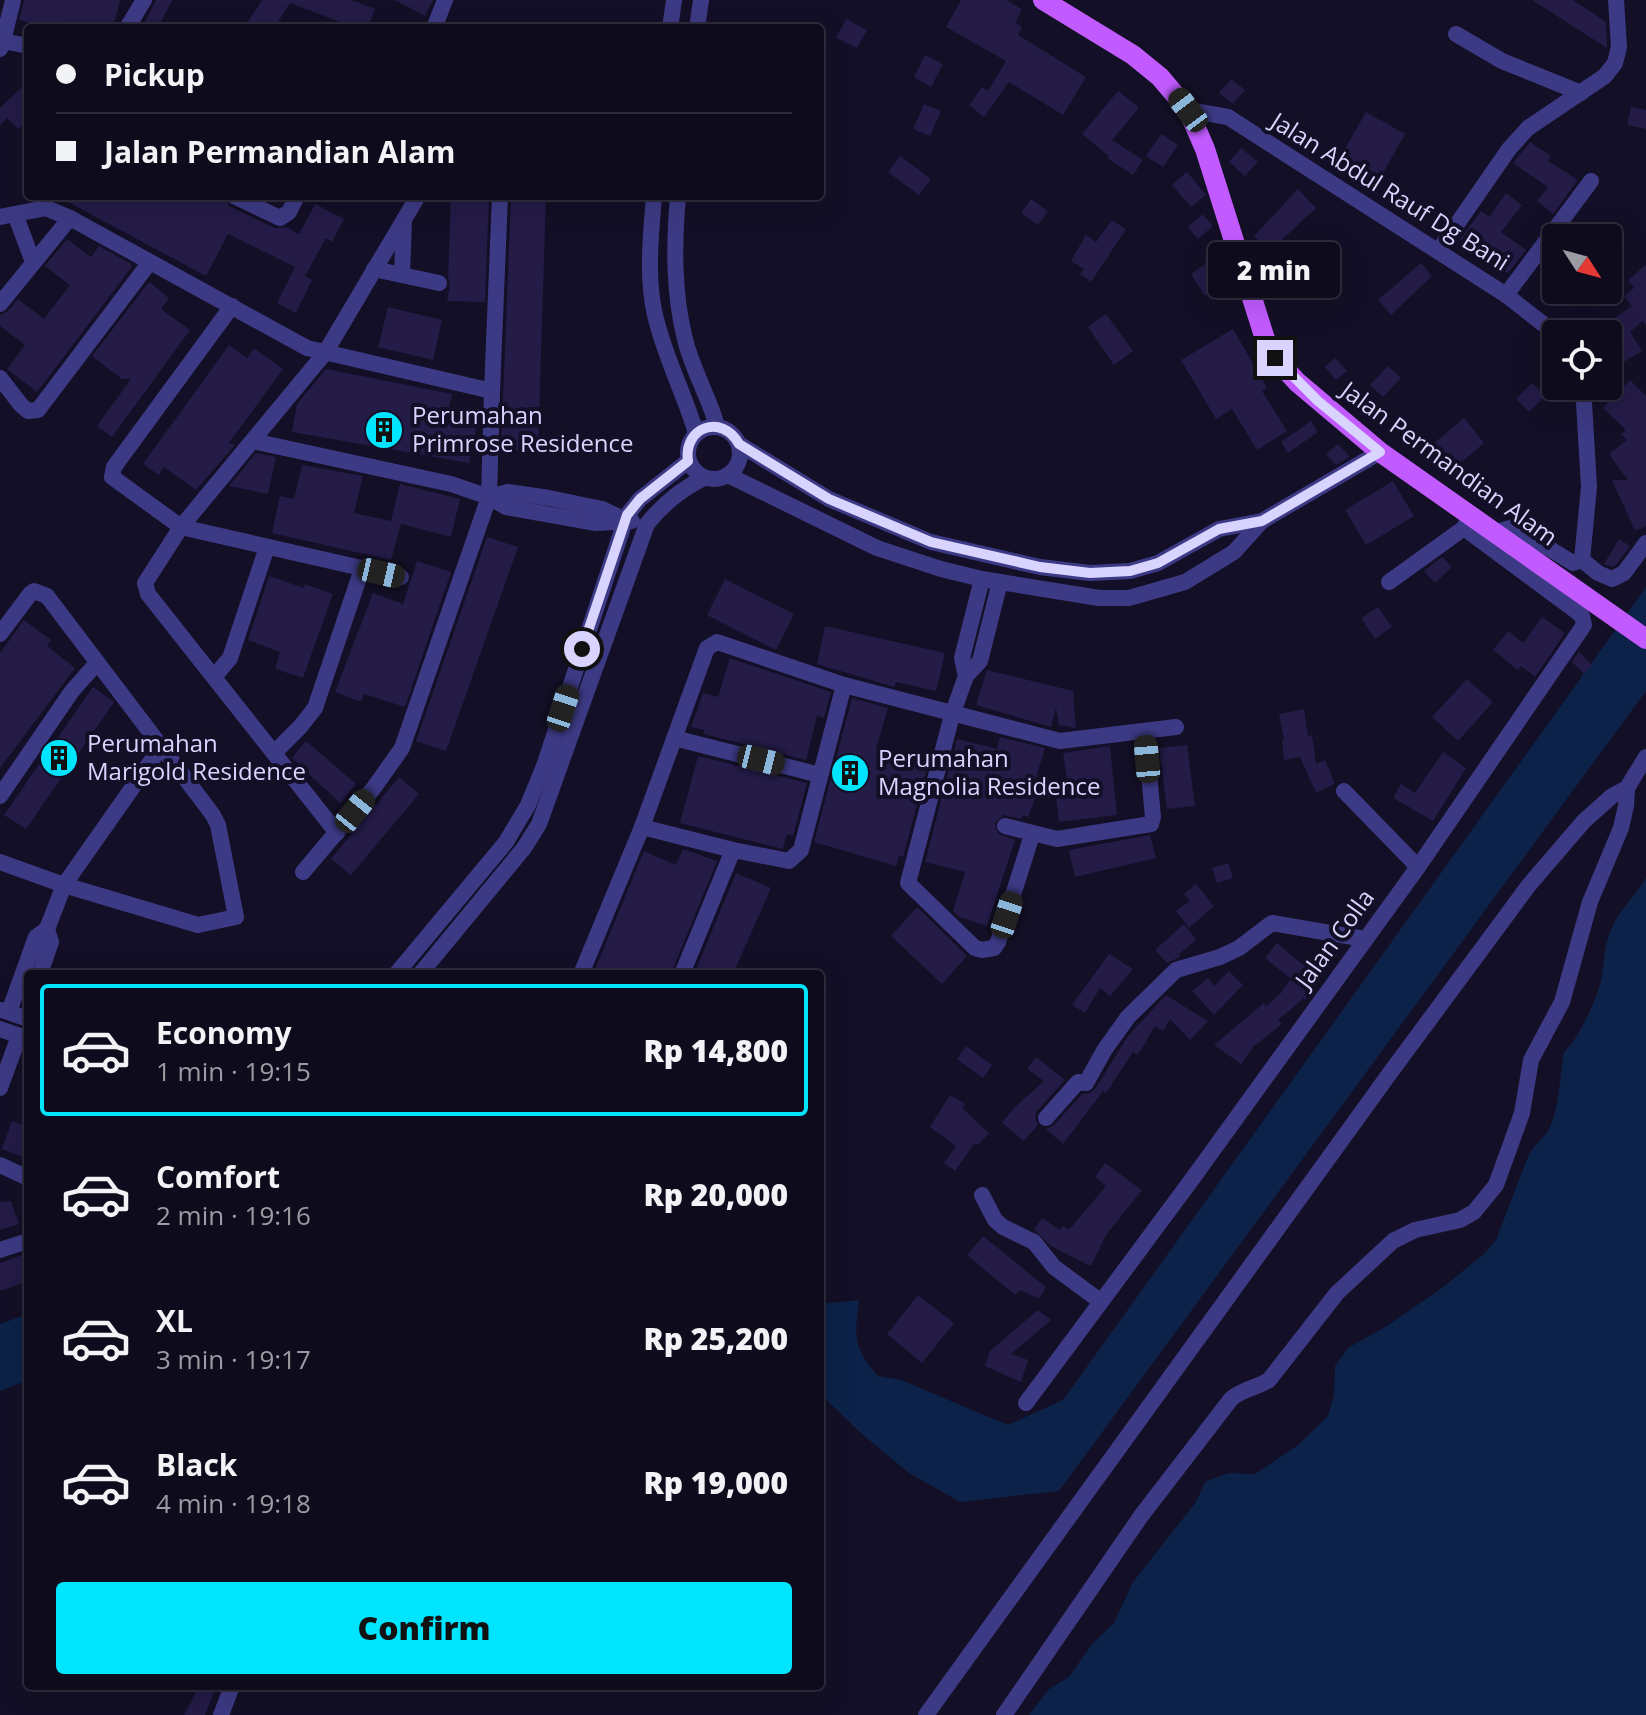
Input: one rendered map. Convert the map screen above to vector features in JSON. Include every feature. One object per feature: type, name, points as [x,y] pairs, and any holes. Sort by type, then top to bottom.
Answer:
[{"type":"main road","name":"Jalan Permandian Alam","points":[[1043,0],[1133,55],[1160,77],[1188,110],[1205,149],[1265,339],[1275,358],[1318,401],[1467,522],[1496,532],[1646,639]]},
{"type":"street","points":[[13,0],[2,46],[24,46]]},
{"type":"street","points":[[129,24],[144,0]]},
{"type":"street","points":[[436,24],[445,0]]},
{"type":"street","points":[[671,24],[674,0]]},
{"type":"street","points":[[698,24],[701,0]]},
{"type":"street","points":[[1439,250],[1509,149],[1528,128],[1605,76],[1615,63],[1619,47],[1616,0]]},
{"type":"street","points":[[1456,34],[1502,61],[1581,93]]},
{"type":"street","name":"Jalan Abdul Rauf Dg Bani","points":[[1188,110],[1228,117],[1439,250],[1542,323]]},
{"type":"street","points":[[1506,295],[1591,181]]},
{"type":"street","points":[[242,200],[280,218],[289,212],[295,200]]},
{"type":"street","points":[[337,833],[214,677],[145,583],[181,527],[325,353],[416,200]]},
{"type":"street","points":[[303,872],[399,755],[489,497],[500,200]]},
{"type":"street","points":[[654,200],[650,280],[654,313],[696,433]]},
{"type":"street","points":[[678,200],[675,230],[677,291],[683,328],[717,426]]},
{"type":"street","points":[[33,262],[8,216],[46,208],[70,218],[307,348],[492,391]]},
{"type":"street","points":[[0,304],[70,218]]},
{"type":"street","points":[[402,275],[404,219]]},
{"type":"street","points":[[0,378],[28,411],[38,410],[150,262]]},
{"type":"street","points":[[374,269],[439,283]]},
{"type":"street","points":[[232,306],[112,472],[114,481],[181,527],[401,577]]},
{"type":"street","points":[[1582,560],[1589,487],[1584,400]]},
{"type":"street","points":[[739,444],[738,464],[720,479],[704,478],[688,461],[688,446],[696,433],[717,426],[731,432],[739,444],[829,499],[944,546],[1040,567],[1090,573],[1130,571],[1158,563],[1219,529],[1262,521]]},
{"type":"street","points":[[253,441],[451,484],[489,497],[506,507],[596,523],[625,520],[647,524]]},
{"type":"street","points":[[728,475],[877,548],[982,579],[1099,598],[1129,598],[1185,582],[1234,552],[1262,521],[1380,452]]},
{"type":"street","points":[[399,970],[506,842],[528,805],[544,766],[625,520],[640,499],[688,461]]},
{"type":"street","points":[[423,970],[524,848],[539,824],[647,524],[683,488],[704,478]]},
{"type":"street","points":[[838,530],[848,507]]},
{"type":"street","points":[[1389,582],[1467,522]]},
{"type":"street","name":"Jalan Colla","points":[[1026,1403],[1481,779],[1585,621],[1467,522]]},
{"type":"street","points":[[1496,532],[1514,527],[1573,563],[1582,560]]},
{"type":"street","points":[[1582,560],[1598,573],[1612,579],[1624,573],[1646,543]]},
{"type":"street","points":[[214,677],[230,658],[267,547]]},
{"type":"street","points":[[274,753],[315,708],[362,569]]},
{"type":"street","points":[[966,676],[962,658],[982,579]]},
{"type":"street","points":[[1000,582],[980,661],[966,676],[952,715],[908,883],[975,948],[994,948],[1032,835]]},
{"type":"street","points":[[0,634],[30,594],[34,591],[47,596],[218,825],[236,917],[198,925],[64,885],[0,862]]},
{"type":"street","points":[[583,970],[642,827],[707,648],[717,642],[844,685],[1060,741],[1176,727]]},
{"type":"street","points":[[0,796],[72,691],[97,663]]},
{"type":"street","points":[[642,827],[780,861],[789,861],[798,855],[844,685]]},
{"type":"street","points":[[1005,826],[1057,839],[1151,824],[1153,817],[1145,731]]},
{"type":"street","points":[[674,738],[820,775]]},
{"type":"street","points":[[24,1015],[4,1011],[36,937],[47,929],[64,885],[161,747]]},
{"type":"street","points":[[1004,1715],[1141,1516],[1231,1399],[1269,1380],[1337,1293],[1393,1241],[1415,1230],[1460,1220],[1474,1212],[1496,1185],[1522,1113],[1531,1060],[1562,1002],[1590,902],[1621,828],[1627,788],[1646,757]]},
{"type":"street","points":[[926,1715],[1529,885],[1584,821],[1612,796],[1627,788]]},
{"type":"street","points":[[1344,791],[1418,867]]},
{"type":"street","points":[[684,970],[733,850]]},
{"type":"street","points":[[1046,1118],[1078,1082],[1086,1083],[1128,1017],[1176,970],[1239,948],[1272,923],[1365,939]]},
{"type":"street","points":[[41,970],[51,942],[47,929]]},
{"type":"street","points":[[0,1088],[10,1034]]},
{"type":"street","points":[[0,1165],[24,1176]]},
{"type":"street","points":[[982,1195],[995,1220],[1034,1242],[1054,1267],[1100,1301]]},
{"type":"street","points":[[0,1250],[24,1242]]},
{"type":"street","points":[[221,1715],[230,1690]]},
{"type":"water","points":[[1646,587],[1646,691],[1059,1491],[960,1502],[909,1473],[824,1398],[824,1304],[859,1300],[857,1341],[878,1376],[901,1380],[1008,1425],[1063,1400]]},
{"type":"water","points":[[1646,878],[1646,1715],[1029,1715],[1049,1689],[1069,1677],[1092,1644],[1114,1623],[1133,1582],[1196,1502],[1205,1482],[1228,1473],[1255,1474],[1298,1445],[1328,1416],[1334,1394],[1335,1366],[1348,1348],[1442,1288],[1485,1253],[1496,1240],[1529,1154],[1552,1121],[1564,1052],[1581,1029],[1596,998],[1611,930]]},
{"type":"water","points":[[24,1315],[24,1382],[0,1391],[0,1324]]},
{"type":"building","points":[[24,0],[120,0],[114,24],[33,24],[19,20]]},
{"type":"building","points":[[156,0],[172,0],[160,24],[144,23]]},
{"type":"building","points":[[262,0],[352,0],[375,9],[369,24],[345,24],[290,3],[277,24],[247,24]]},
{"type":"building","points":[[395,0],[433,0],[425,16]]},
{"type":"building","points":[[961,0],[1006,0],[1022,9],[1015,23],[1022,27],[1018,35],[1086,77],[1063,115],[1009,82],[984,117],[969,105],[982,87],[988,91],[1006,61],[946,27]]},
{"type":"building","points":[[1532,0],[1573,0],[1606,22],[1607,48]]},
{"type":"building","points":[[846,19],[867,30],[857,48],[836,38]]},
{"type":"building","points":[[925,55],[943,64],[931,87],[914,77]]},
{"type":"building","points":[[1231,79],[1245,90],[1233,104],[1219,93]]},
{"type":"building","points":[[24,85],[24,124],[18,129],[7,118],[0,125],[0,108]]},
{"type":"building","points":[[1118,91],[1139,108],[1112,140],[1143,160],[1133,175],[1107,158],[1109,156],[1082,134]]},
{"type":"building","points":[[924,104],[941,111],[930,136],[913,129]]},
{"type":"building","points":[[1631,107],[1646,110],[1646,129],[1627,125]]},
{"type":"building","points":[[1366,112],[1405,134],[1377,184],[1338,161]]},
{"type":"building","points":[[1161,134],[1178,145],[1163,167],[1146,156]]},
{"type":"building","points":[[1530,142],[1551,156],[1548,161],[1578,180],[1553,214],[1537,201],[1548,187],[1513,163]]},
{"type":"building","points":[[1241,148],[1258,162],[1245,176],[1229,162]]},
{"type":"building","points":[[900,156],[931,179],[919,195],[888,172]]},
{"type":"building","points":[[1187,172],[1206,195],[1191,207],[1172,185]]},
{"type":"building","points":[[1298,189],[1316,208],[1269,252],[1254,236]]},
{"type":"building","points":[[1506,193],[1522,205],[1501,232],[1526,250],[1508,273],[1460,239],[1481,211],[1489,217]]},
{"type":"building","points":[[1031,199],[1048,211],[1038,225],[1021,213]]},
{"type":"building","points":[[64,200],[225,200],[229,206],[275,228],[286,227],[299,234],[315,204],[344,219],[332,242],[326,238],[305,276],[312,280],[296,313],[277,303],[295,267],[228,234],[206,276]]},
{"type":"building","points":[[451,200],[489,200],[485,302],[447,301]]},
{"type":"building","points":[[511,200],[546,200],[538,450],[501,450]]},
{"type":"building","points":[[1203,214],[1213,226],[1198,239],[1188,227]]},
{"type":"building","points":[[1112,220],[1126,229],[1091,282],[1080,274],[1084,269],[1071,261],[1086,235],[1096,242]]},
{"type":"building","points":[[67,239],[91,257],[99,246],[131,264],[131,268],[37,392],[7,369],[25,345],[0,326],[0,315],[18,299],[44,319],[70,285],[45,266]]},
{"type":"building","points":[[1208,262],[1223,283],[1205,296],[1191,274]]},
{"type":"building","points":[[1421,263],[1432,276],[1391,315],[1378,300]]},
{"type":"building","points":[[1646,265],[1646,325],[1643,321],[1630,332],[1642,351],[1622,363],[1622,320],[1612,320],[1632,306],[1624,296],[1634,288],[1628,280]]},
{"type":"building","points":[[1280,272],[1287,292],[1269,297],[1263,277]]},
{"type":"building","points":[[149,282],[169,298],[161,309],[190,330],[112,437],[97,426],[131,379],[122,379],[92,356]]},
{"type":"building","name":"Perumahan Primrose Residence","points":[[388,307],[442,320],[433,360],[378,347]]},
{"type":"building","points":[[1106,314],[1133,351],[1114,365],[1088,327]]},
{"type":"building","points":[[1233,329],[1267,388],[1262,391],[1287,431],[1257,450],[1232,409],[1216,419],[1181,360]]},
{"type":"building","points":[[229,345],[247,358],[254,348],[283,369],[229,443],[235,445],[196,490],[164,467],[159,475],[143,464]]},
{"type":"building","points":[[1335,358],[1347,371],[1336,380],[1325,367]]},
{"type":"building","points":[[1388,366],[1401,378],[1383,397],[1370,385]]},
{"type":"building","name":"Perumahan Primrose Residence","points":[[326,369],[452,394],[446,422],[476,428],[469,463],[292,432],[297,404]]},
{"type":"building","points":[[1630,380],[1646,396],[1646,526],[1635,531],[1612,480],[1628,480],[1609,454],[1627,440],[1621,434],[1626,430],[1603,408],[1611,400],[1622,400],[1622,388]]},
{"type":"building","points":[[1532,383],[1542,393],[1542,399],[1529,412],[1516,399]]},
{"type":"building","points":[[1464,418],[1484,443],[1452,470],[1432,445]]},
{"type":"building","points":[[1311,421],[1318,432],[1288,453],[1281,442]]},
{"type":"building","points":[[1338,444],[1350,457],[1336,465],[1326,454]]},
{"type":"building","points":[[256,453],[276,457],[268,494],[229,486]]},
{"type":"building","points":[[302,465],[363,476],[354,513],[391,521],[400,484],[460,499],[451,537],[401,524],[391,560],[272,533],[280,496],[294,499]]},
{"type":"building","points":[[1393,481],[1414,516],[1366,545],[1345,510]]},
{"type":"building","points":[[487,537],[518,547],[446,751],[416,741]]},
{"type":"building","points":[[1619,539],[1630,546],[1617,564],[1612,567],[1604,564]]},
{"type":"building","points":[[1442,557],[1452,567],[1435,583],[1424,571]]},
{"type":"building","points":[[417,561],[451,572],[405,707],[364,694],[361,702],[335,692],[373,593],[403,604]]},
{"type":"building","points":[[269,576],[333,594],[303,678],[275,669],[280,652],[248,640]]},
{"type":"building","points":[[725,579],[794,614],[776,650],[707,615]]},
{"type":"building","points":[[1378,607],[1392,627],[1375,639],[1361,618]]},
{"type":"building","points":[[1542,617],[1565,633],[1535,677],[1521,666],[1518,670],[1493,650],[1508,631],[1523,643]]},
{"type":"building","name":"Perumahan Marigold Residence","points":[[24,620],[51,640],[47,646],[75,668],[0,768],[0,653]]},
{"type":"building","name":"Perumahan Magnolia Residence","points":[[825,626],[945,653],[936,691],[896,682],[894,687],[817,664]]},
{"type":"building","points":[[1579,652],[1592,665],[1584,674],[1572,662]]},
{"type":"building","points":[[730,658],[831,692],[824,718],[817,716],[806,760],[704,734],[704,730],[691,727],[703,693],[718,697]]},
{"type":"building","name":"Perumahan Magnolia Residence","points":[[987,670],[1073,691],[1076,728],[1059,725],[1056,708],[1051,727],[976,705]]},
{"type":"building","points":[[1467,679],[1493,702],[1458,741],[1432,717]]},
{"type":"building","name":"Perumahan Marigold Residence","points":[[93,687],[114,702],[26,829],[4,815]]},
{"type":"building","points":[[852,698],[888,708],[876,749],[928,764],[903,857],[899,856],[896,866],[814,842]]},
{"type":"building","points":[[1304,709],[1316,764],[1325,760],[1335,784],[1316,793],[1300,757],[1284,760],[1279,714]]},
{"type":"building","points":[[1000,737],[1045,748],[1034,784],[1041,783],[1028,817],[1023,815],[1021,819],[1003,815],[995,823],[998,834],[1015,840],[987,926],[959,917],[953,911],[965,872],[925,862],[957,739],[997,749]]},
{"type":"building","points":[[306,741],[356,784],[340,803],[292,758]]},
{"type":"building","name":"Perumahan Magnolia Residence","points":[[1187,745],[1195,806],[1167,809],[1159,748]]},
{"type":"building","name":"Perumahan Magnolia Residence","points":[[1110,746],[1117,815],[1059,822],[1054,782],[1067,780],[1063,753]]},
{"type":"building","points":[[1443,752],[1466,768],[1433,821],[1393,798],[1401,784],[1415,793]]},
{"type":"building","points":[[698,756],[807,783],[793,836],[787,834],[783,849],[680,823]]},
{"type":"building","points":[[399,777],[419,794],[351,875],[331,859]]},
{"type":"building","name":"Perumahan Magnolia Residence","points":[[1150,835],[1156,858],[1075,877],[1069,850]]},
{"type":"building","points":[[683,849],[717,861],[673,970],[595,970],[644,851],[676,865]]},
{"type":"building","points":[[1228,863],[1233,878],[1217,883],[1212,868]]},
{"type":"building","points":[[736,873],[771,888],[735,970],[696,970]]},
{"type":"building","points":[[1196,884],[1214,906],[1189,928],[1176,911],[1190,901],[1184,894]]},
{"type":"building","points":[[917,907],[967,956],[942,984],[891,936]]},
{"type":"building","points":[[1184,924],[1196,940],[1179,954],[1180,957],[1167,963],[1155,950]]},
{"type":"building","points":[[1277,943],[1302,964],[1306,959],[1322,970],[1313,984],[1316,986],[1305,1000],[1278,1020],[1282,1024],[1253,1047],[1241,1064],[1214,1045],[1264,1003],[1266,1006],[1280,994],[1291,979],[1265,958]]},
{"type":"building","points":[[1109,954],[1133,969],[1110,996],[1100,988],[1085,1013],[1072,1005]]},
{"type":"building","points":[[1229,971],[1243,985],[1214,1015],[1192,991],[1208,978],[1214,986]]},
{"type":"building","points":[[1166,995],[1208,1021],[1190,1040],[1170,1019],[1163,1031],[1155,1026],[1138,1055],[1133,1052],[1106,1093],[1103,1091],[1063,1144],[1046,1129],[1054,1125],[1082,1094],[1095,1089],[1128,1036]]},
{"type":"building","points":[[966,1046],[992,1065],[983,1078],[957,1059]]},
{"type":"building","points":[[1036,1057],[1065,1080],[1037,1111],[1035,1117],[1038,1125],[1024,1141],[1002,1123],[1044,1081],[1027,1069]]},
{"type":"building","points":[[950,1095],[965,1104],[962,1108],[989,1133],[978,1145],[975,1143],[955,1171],[944,1163],[956,1146],[930,1127]]},
{"type":"building","points":[[12,1121],[24,1126],[24,1157],[2,1149]]},
{"type":"building","points":[[1105,1163],[1142,1190],[1106,1235],[1091,1266],[1051,1246],[1034,1230],[1042,1218],[1060,1230],[1063,1226],[1069,1230],[1106,1186],[1095,1177]]},
{"type":"building","points":[[11,1201],[19,1224],[0,1230],[0,1202]]},
{"type":"building","points":[[983,1236],[1046,1287],[1039,1299],[1020,1290],[1015,1295],[967,1255]]},
{"type":"building","points":[[24,1254],[24,1282],[0,1291],[0,1263]]},
{"type":"building","points":[[918,1295],[954,1323],[922,1363],[887,1334]]},
{"type":"building","points":[[1038,1310],[1051,1320],[1011,1354],[1028,1360],[1021,1382],[985,1366],[990,1351]]},
{"type":"building","points":[[197,1690],[215,1690],[205,1715],[184,1715]]},
{"type":"place","name":"Perumahan Primrose Residence","points":[[384,430]]},
{"type":"place","name":"Perumahan Marigold Residence","points":[[59,758]]},
{"type":"place","name":"Perumahan Magnolia Residence","points":[[850,773]]},
{"type":"route","points":[[582,649],[627,515],[640,499],[688,461],[691,439],[702,429],[710,426],[725,428],[739,444],[829,499],[931,542],[1040,567],[1115,573],[1158,563],[1219,529],[1262,521],[1380,452],[1318,401],[1275,358]]}]
